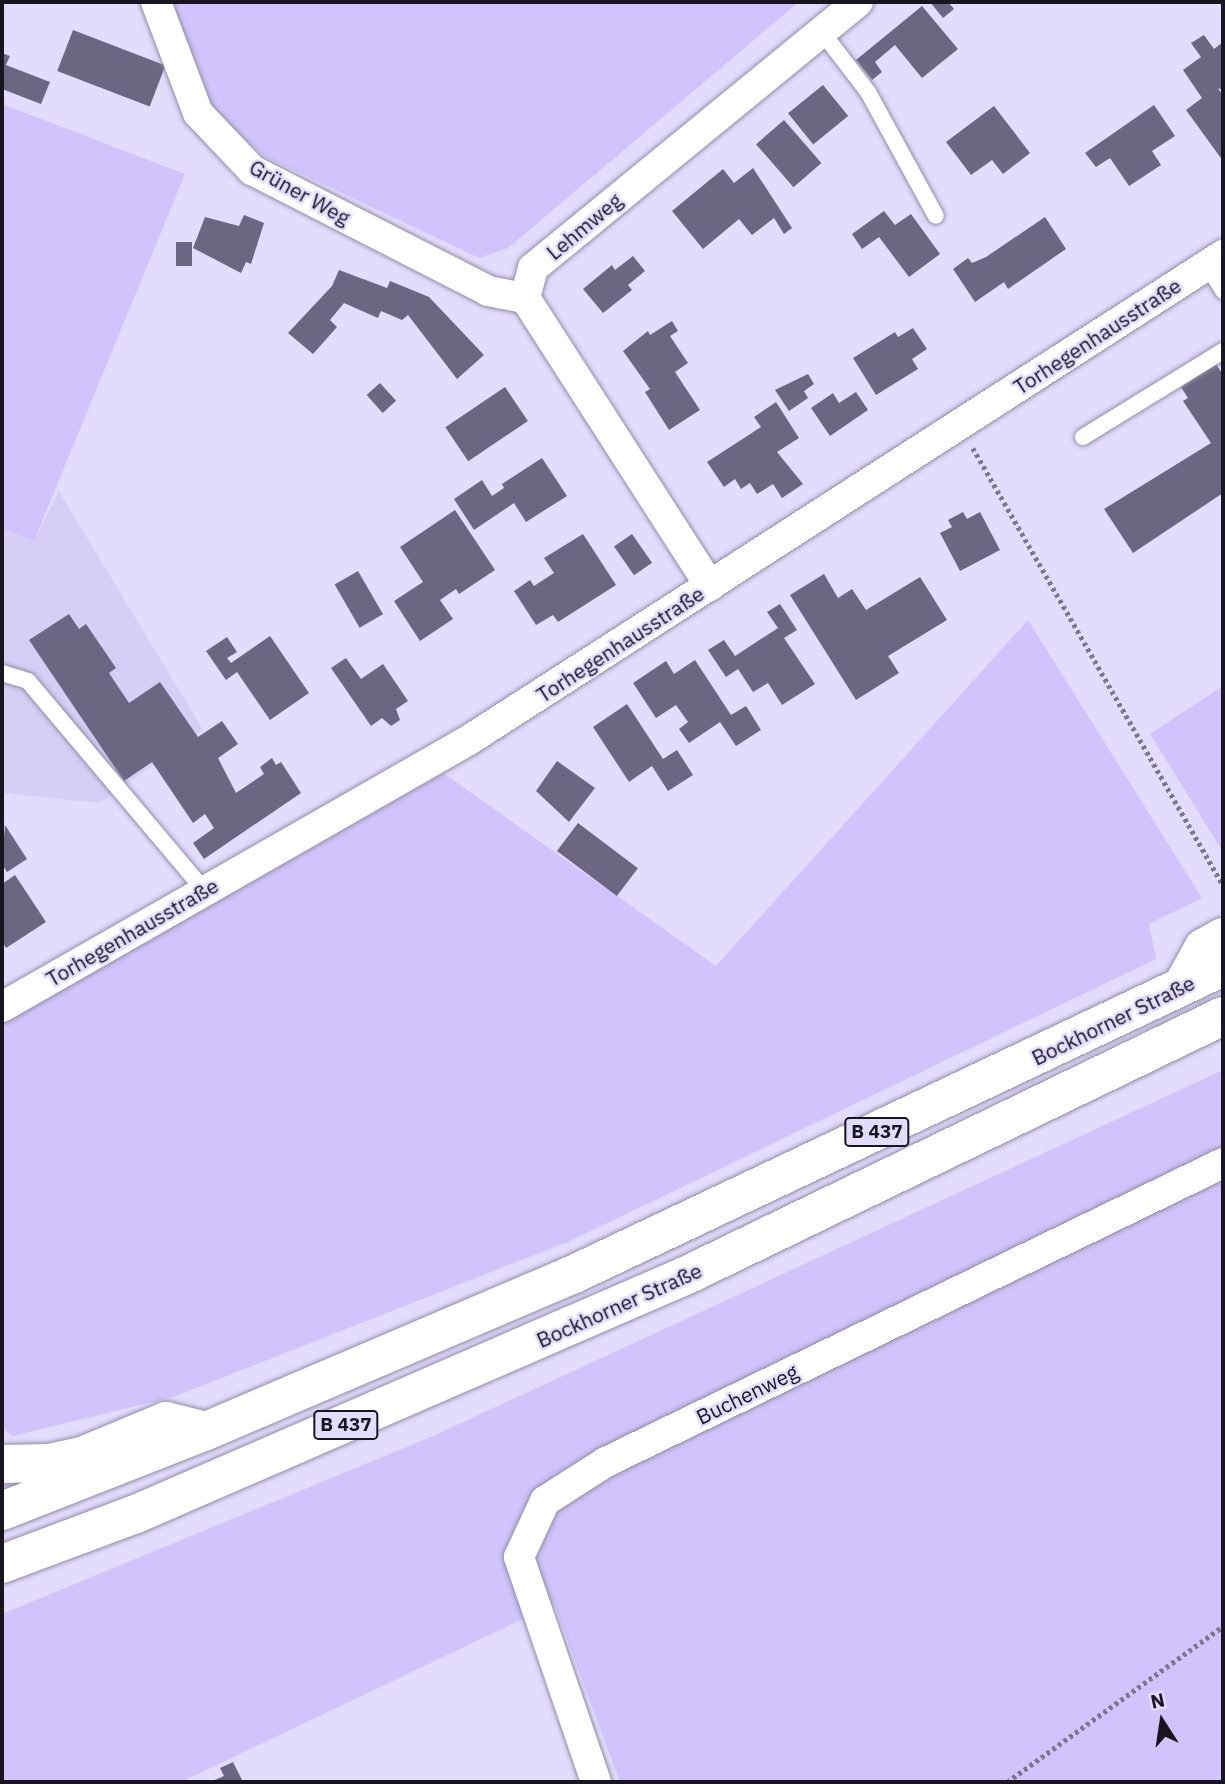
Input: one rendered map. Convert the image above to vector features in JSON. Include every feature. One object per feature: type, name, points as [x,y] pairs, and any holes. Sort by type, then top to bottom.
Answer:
[{"type":"main road","name":"Bockhorner Straße","points":[[2,1511],[206,1431],[572,1275],[1182,988],[1203,948],[1222,948]]},
{"type":"main road","name":"Bockhorner Straße","points":[[2,1564],[136,1514],[687,1275],[1216,1024]]},
{"type":"main road","points":[[2,1464],[49,1463],[82,1455],[166,1421],[206,1431]]},
{"type":"street","name":"Grüner Weg","points":[[156,2],[198,113],[252,170],[488,290],[525,298]]},
{"type":"street","name":"Lehmweg","points":[[525,298],[533,268],[858,2]]},
{"type":"street","name":"Torhegenhausstraße","points":[[2,1007],[469,740],[1215,260]]},
{"type":"street","points":[[525,298],[710,586]]},
{"type":"street","name":"Buchenweg","points":[[596,1782],[519,1557],[545,1501],[606,1462],[1223,1163]]},
{"type":"lane","points":[[822,32],[868,92],[936,216]]},
{"type":"lane","points":[[1215,260],[1223,291]]},
{"type":"lane","points":[[1083,437],[1223,351]]},
{"type":"lane","points":[[2,673],[28,681],[204,890]]},
{"type":"path","points":[[959,424],[1223,885]]},
{"type":"path","points":[[1007,1782],[1223,1626]]},
{"type":"shaded area","points":[[169,2],[799,2],[508,248],[479,258],[266,157],[211,111]]},
{"type":"shaded area","points":[[2,104],[185,174],[34,541],[2,528]]},
{"type":"shaded area","points":[[59,491],[203,730],[100,803],[2,793],[2,528],[34,541]]},
{"type":"shaded area","points":[[1028,620],[1202,898],[1149,924],[1156,959],[570,1241],[173,1397],[13,1436],[2,1428],[2,1024],[443,773],[716,966]]},
{"type":"shaded area","points":[[1223,686],[1223,852],[1150,734]]},
{"type":"shaded area","points":[[1223,1070],[1223,1782],[620,1782],[554,1604],[181,1782],[2,1782],[2,1614],[433,1436]]},
{"type":"building","points":[[930,2],[948,2],[954,9],[943,18]]},
{"type":"building","points":[[922,6],[958,49],[922,78],[895,45],[875,62],[882,72],[872,80],[856,60]]},
{"type":"building","points":[[73,30],[165,65],[150,107],[57,71]]},
{"type":"building","points":[[1204,35],[1214,49],[1223,42],[1223,90],[1218,88],[1223,96],[1223,161],[1186,110],[1202,98],[1183,70],[1201,57],[1191,43]]},
{"type":"building","points":[[2,53],[10,56],[6,65],[50,82],[41,104],[2,89]]},
{"type":"building","points":[[823,85],[848,116],[813,144],[788,113]]},
{"type":"building","points":[[1154,105],[1175,136],[1152,151],[1161,165],[1129,186],[1110,158],[1096,167],[1085,153]]},
{"type":"building","points":[[994,106],[1030,153],[1003,174],[992,160],[971,175],[946,142]]},
{"type":"building","points":[[784,120],[821,163],[793,187],[756,144]]},
{"type":"building","points":[[753,168],[792,228],[784,234],[774,218],[752,235],[739,219],[703,249],[672,211],[723,169],[734,183]]},
{"type":"building","points":[[884,211],[895,225],[911,214],[940,254],[909,277],[879,237],[862,249],[852,234]]},
{"type":"building","points":[[244,215],[264,223],[251,264],[246,262],[241,273],[193,248],[205,217],[239,226]]},
{"type":"building","points":[[1045,217],[1066,249],[1008,289],[1004,282],[975,302],[953,269],[968,258],[972,263],[986,257]]},
{"type":"building","points":[[176,242],[192,242],[192,266],[176,266]]},
{"type":"building","points":[[633,256],[645,271],[628,285],[632,290],[603,313],[583,289],[612,265],[615,270]]},
{"type":"building","points":[[339,270],[387,288],[390,281],[429,297],[484,355],[457,379],[408,315],[402,320],[381,311],[378,318],[344,303],[330,320],[337,327],[313,354],[288,333],[332,286]]},
{"type":"building","points":[[672,321],[678,331],[670,336],[688,363],[675,372],[700,410],[669,430],[645,392],[650,389],[623,351],[648,331],[650,335]]},
{"type":"building","points":[[913,328],[927,349],[912,359],[918,369],[876,395],[853,358],[895,332],[898,337]]},
{"type":"building","points":[[1216,364],[1223,375],[1223,493],[1133,553],[1104,509],[1211,443],[1183,401],[1188,398],[1181,387]]},
{"type":"building","points":[[808,374],[814,384],[804,391],[808,398],[789,411],[775,390]]},
{"type":"building","points":[[380,383],[396,401],[383,413],[367,395]]},
{"type":"building","points":[[505,387],[528,421],[468,461],[445,427]]},
{"type":"building","points":[[856,392],[868,410],[830,436],[811,408],[833,393],[839,403]]},
{"type":"building","points":[[776,402],[799,438],[777,452],[803,484],[782,498],[773,484],[757,494],[750,483],[741,489],[735,479],[724,487],[707,462],[761,427],[754,417]]},
{"type":"building","points":[[542,458],[567,496],[526,522],[514,503],[474,530],[454,499],[482,480],[492,496],[504,488],[502,484]]},
{"type":"building","points":[[455,510],[495,570],[459,594],[456,589],[440,600],[453,619],[420,641],[394,601],[423,582],[400,547]]},
{"type":"building","points":[[963,512],[967,519],[980,512],[1000,550],[960,571],[940,533],[952,527],[948,520]]},
{"type":"building","points":[[583,534],[616,585],[558,622],[553,615],[536,625],[514,591],[530,580],[534,586],[554,573],[544,558]]},
{"type":"building","points":[[632,534],[652,563],[634,575],[614,547]]},
{"type":"building","points":[[358,571],[383,614],[360,628],[335,584]]},
{"type":"building","points":[[824,574],[838,598],[852,589],[866,610],[920,577],[947,620],[888,656],[899,673],[856,700],[790,595]]},
{"type":"building","points":[[780,604],[797,630],[784,638],[815,684],[782,705],[768,683],[753,692],[738,669],[726,677],[708,650],[724,640],[735,656],[778,628],[767,612]]},
{"type":"building","points":[[69,614],[79,629],[86,624],[116,668],[109,673],[129,703],[160,682],[198,737],[222,721],[238,744],[218,758],[236,793],[264,774],[260,767],[272,758],[276,765],[281,762],[301,793],[204,859],[193,843],[214,828],[205,814],[193,823],[152,762],[124,781],[29,640]]},
{"type":"building","points":[[270,636],[309,693],[270,720],[237,672],[226,680],[206,651],[227,637],[237,652],[227,658],[231,663]]},
{"type":"building","points":[[346,658],[361,679],[383,664],[408,701],[396,709],[400,720],[391,726],[382,718],[371,726],[331,668]]},
{"type":"building","points":[[695,660],[731,715],[746,706],[761,730],[736,746],[720,722],[689,743],[679,729],[688,722],[676,705],[656,718],[633,683],[666,661],[674,674]]},
{"type":"building","points":[[627,704],[663,759],[677,750],[693,775],[668,791],[652,766],[629,782],[593,727]]},
{"type":"building","points":[[557,761],[595,788],[569,822],[536,791]]},
{"type":"building","points":[[578,823],[638,868],[617,896],[557,851]]},
{"type":"building","points":[[5,825],[27,859],[7,872],[2,864]]},
{"type":"building","points":[[15,875],[46,922],[6,948],[2,941],[2,884]]},
{"type":"building","points":[[233,1762],[243,1782],[210,1782],[224,1776],[220,1768]]}]
